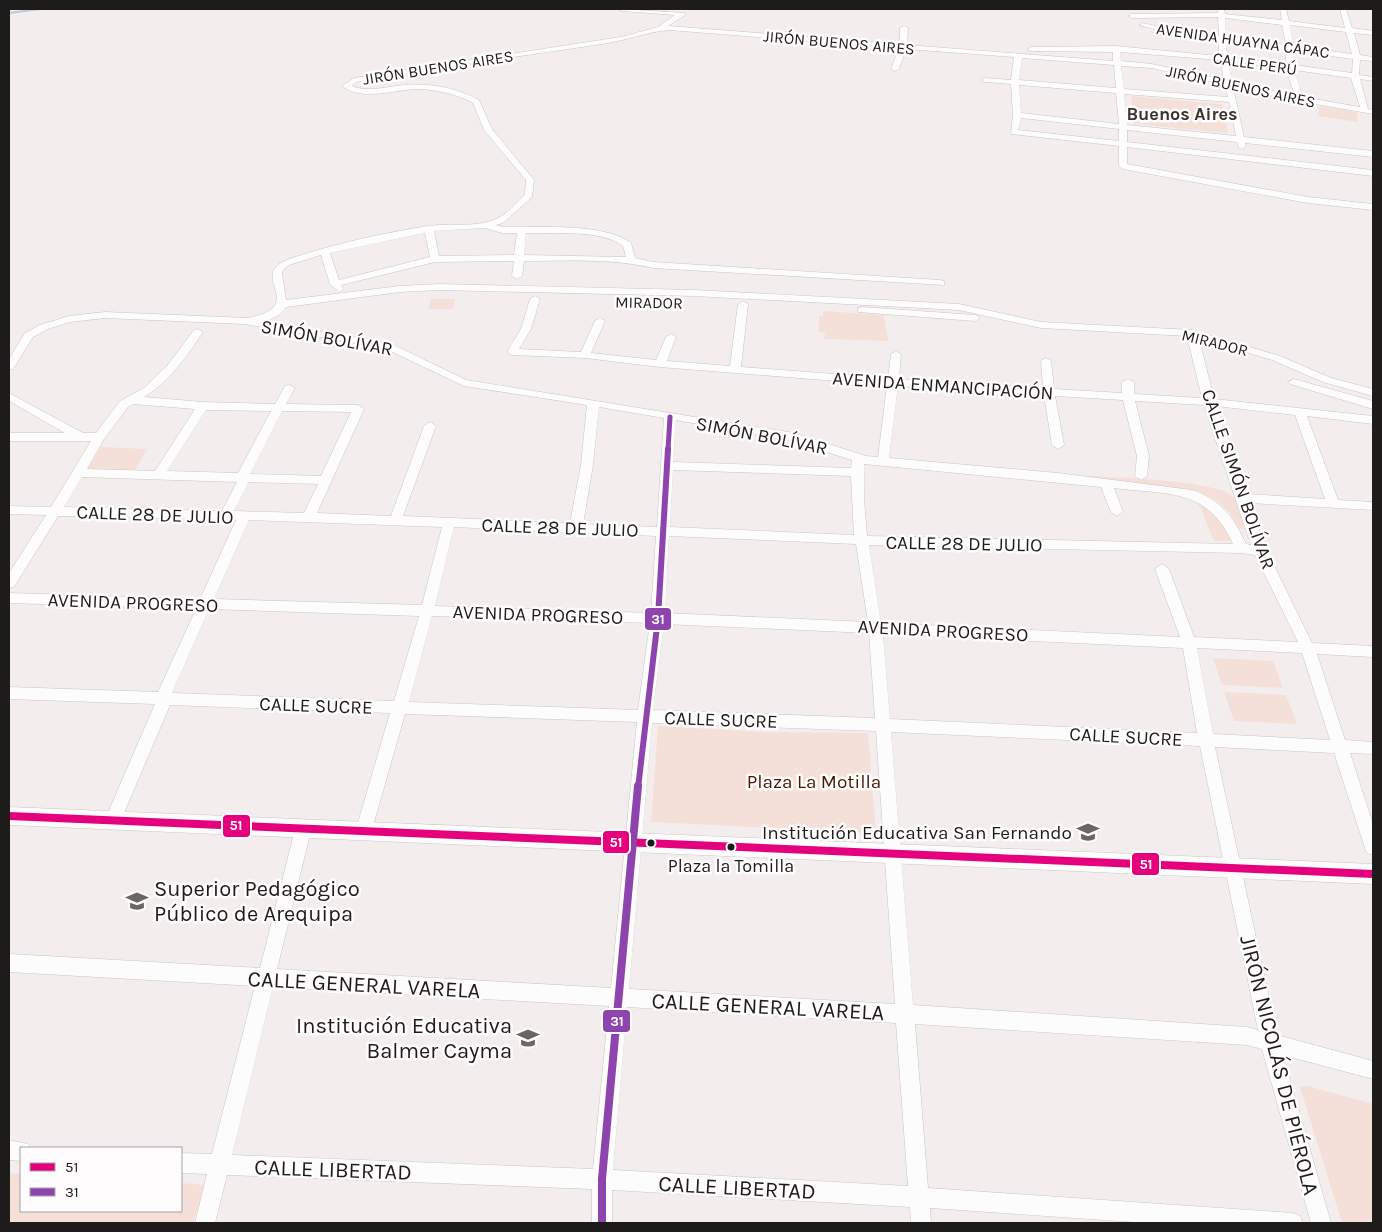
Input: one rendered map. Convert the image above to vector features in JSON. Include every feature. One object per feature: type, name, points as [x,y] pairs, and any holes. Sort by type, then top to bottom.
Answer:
[{"type":"main road","points":[[9,816],[364,833],[1373,874]]},
{"type":"street","points":[[622,9],[683,14],[660,28]]},
{"type":"street","points":[[1132,16],[1204,13],[1238,9]]},
{"type":"street","points":[[1283,9],[1290,47],[1290,68],[1300,99]]},
{"type":"street","points":[[1343,9],[1347,30],[1357,57],[1355,77],[1369,111]]},
{"type":"street","points":[[1221,11],[1285,22],[1373,33]]},
{"type":"street","points":[[1221,11],[1224,38],[1223,57],[1240,139],[1246,158]]},
{"type":"street","name":"AVENIDA HUAYNA CÁPAC","points":[[1143,25],[1171,32],[1373,59]]},
{"type":"street","name":"JIRÓN BUENOS AIRES","points":[[280,308],[278,269],[296,259],[429,229],[486,225],[500,221],[518,207],[529,194],[531,183],[526,174],[488,130],[476,102],[460,95],[422,87],[363,90],[348,88],[346,86],[348,82],[456,63],[622,39],[660,28],[1152,66],[1300,99],[1369,111]]},
{"type":"street","points":[[895,69],[903,47],[904,28]]},
{"type":"street","points":[[1116,48],[1121,91],[1124,145],[1123,166],[1308,200],[1373,207]]},
{"type":"street","name":"CALLE PERÚ","points":[[1018,56],[1026,50],[1032,49],[1116,48],[1223,57],[1373,80]]},
{"type":"street","points":[[1018,56],[1015,83],[1017,115],[1014,132],[1373,172]]},
{"type":"street","points":[[986,80],[1232,100]]},
{"type":"street","points":[[1017,115],[1373,154]]},
{"type":"street","points":[[486,225],[502,230],[588,232],[615,238],[628,245],[631,260]]},
{"type":"street","points":[[429,229],[435,259]]},
{"type":"street","points":[[517,276],[522,231]]},
{"type":"street","points":[[326,251],[341,300]]},
{"type":"street","points":[[335,284],[384,270],[435,259],[519,258],[631,260],[653,265],[940,283]]},
{"type":"street","name":"MIRADOR","points":[[341,300],[400,289],[438,288],[694,293],[951,306],[1021,322]]},
{"type":"street","name":"MIRADOR","points":[[280,308],[341,300],[419,294],[743,304],[1192,333],[1276,358],[1328,380],[1373,392]]},
{"type":"street","name":"AVENIDA ENMANCIPACIÓN","points":[[535,299],[526,329],[512,352],[586,355],[660,364],[892,382],[1209,402],[1373,420]]},
{"type":"street","points":[[735,369],[743,304]]},
{"type":"street","points":[[9,367],[22,344],[33,332],[51,324],[76,318],[105,315],[237,321],[259,320],[280,308]]},
{"type":"street","points":[[586,355],[600,320]]},
{"type":"street","name":"SIMÓN BOLÍVAR","points":[[237,321],[386,345],[405,352],[445,377],[464,383],[596,403],[794,437],[857,465],[883,462],[1106,484],[1200,496],[1225,517],[1241,548]]},
{"type":"street","points":[[9,583],[79,473],[99,437],[124,404],[148,390],[171,368],[198,332]]},
{"type":"street","name":"CALLE SIMÓN BOLÍVAR","points":[[1192,333],[1209,402],[1260,551],[1307,646],[1373,848]]},
{"type":"street","points":[[660,364],[671,337]]},
{"type":"street","points":[[883,462],[896,354]]},
{"type":"street","points":[[1046,361],[1048,392],[1058,446]]},
{"type":"street","points":[[1128,382],[1128,396],[1143,456],[1141,476]]},
{"type":"street","points":[[1294,382],[1373,405]]},
{"type":"street","points":[[225,517],[244,481],[242,477],[289,388]]},
{"type":"street","points":[[9,396],[79,436]]},
{"type":"street","points":[[132,400],[202,406],[358,409],[308,518]]},
{"type":"street","points":[[576,527],[587,465],[592,406],[596,403]]},
{"type":"street","points":[[159,474],[202,406]]},
{"type":"street","points":[[1300,413],[1333,503]]},
{"type":"street","points":[[602,1223],[602,1179],[633,843],[645,716],[658,618],[669,466],[670,417]]},
{"type":"street","points":[[395,521],[430,426]]},
{"type":"street","points":[[9,437],[99,437]]},
{"type":"street","points":[[669,466],[857,465],[862,540],[876,626],[921,1223]]},
{"type":"street","points":[[79,473],[326,480]]},
{"type":"street","points":[[1106,484],[1117,512]]},
{"type":"street","points":[[1242,498],[1373,506]]},
{"type":"street","name":"CALLE 28 DE JULIO","points":[[9,510],[664,530],[862,540],[1212,549],[1241,548],[1260,551]]},
{"type":"street","points":[[112,822],[163,707],[162,699],[244,517]]},
{"type":"street","points":[[364,833],[398,708],[429,610],[449,523]]},
{"type":"street","name":"JIRÓN NICOLÁS DE PIÉROLA","points":[[1162,569],[1189,642],[1206,740],[1235,867],[1247,937],[1269,1040],[1321,1223]]},
{"type":"street","name":"AVENIDA PROGRESO","points":[[9,598],[429,610],[876,626],[1373,650]]},
{"type":"street","name":"CALLE SUCRE","points":[[9,693],[882,725],[1373,748]]},
{"type":"street","points":[[204,1223],[303,830]]},
{"type":"street","name":"CALLE GENERAL VARELA","points":[[9,963],[906,1014],[1248,1036],[1269,1040],[1373,1070]]},
{"type":"street","name":"CALLE LIBERTAD","points":[[182,1163],[602,1179],[918,1197],[1292,1223]]},
{"type":"green space","points":[[1131,96],[1222,104],[1228,133],[1134,124]]},
{"type":"green space","points":[[1319,106],[1357,112],[1358,122],[1318,116]]},
{"type":"green space","points":[[431,299],[455,299],[453,309],[428,309]]},
{"type":"green space","points":[[823,311],[884,315],[888,341],[824,339],[825,332],[818,332],[819,316],[823,316]]},
{"type":"green space","points":[[101,447],[147,449],[135,470],[88,468]]},
{"type":"green space","points":[[1090,476],[1186,483],[1221,490],[1231,495],[1237,502],[1244,530],[1239,528],[1229,512],[1217,501],[1199,491],[1087,478]]},
{"type":"green space","points":[[1197,499],[1219,518],[1232,541],[1214,541]]},
{"type":"green space","points":[[1213,658],[1273,661],[1283,688],[1222,685]]},
{"type":"green space","points":[[1224,692],[1286,695],[1297,724],[1234,721]]},
{"type":"green space","name":"Plaza La Motilla","points":[[658,726],[762,732],[868,733],[876,833],[651,822]]},
{"type":"green space","points":[[1308,1086],[1373,1104],[1373,1223],[1342,1223],[1300,1087]]},
{"type":"green space","points":[[9,1173],[20,1174],[20,1212],[182,1212],[182,1183],[205,1185],[193,1223],[9,1223]]},
{"type":"waterway","points":[[9,13],[40,9]]},
{"type":"transit line","name":"31","points":[[602,1223],[602,1179],[645,716],[658,618],[670,417]]},
{"type":"transit line","name":"51","points":[[9,816],[1373,874]]},
{"type":"place","name":"Institución Educativa San Fernando","points":[[1088,832]]},
{"type":"place","name":"Plaza la Tomilla","points":[[731,847]]},
{"type":"place","name":"Superior Pedagógico Público de Arequipa","points":[[137,901]]},
{"type":"place","name":"Institución Educativa Balmer Cayma","points":[[528,1038]]},
{"type":"district","name":"Buenos Aires","points":[[1182,114]]}]
